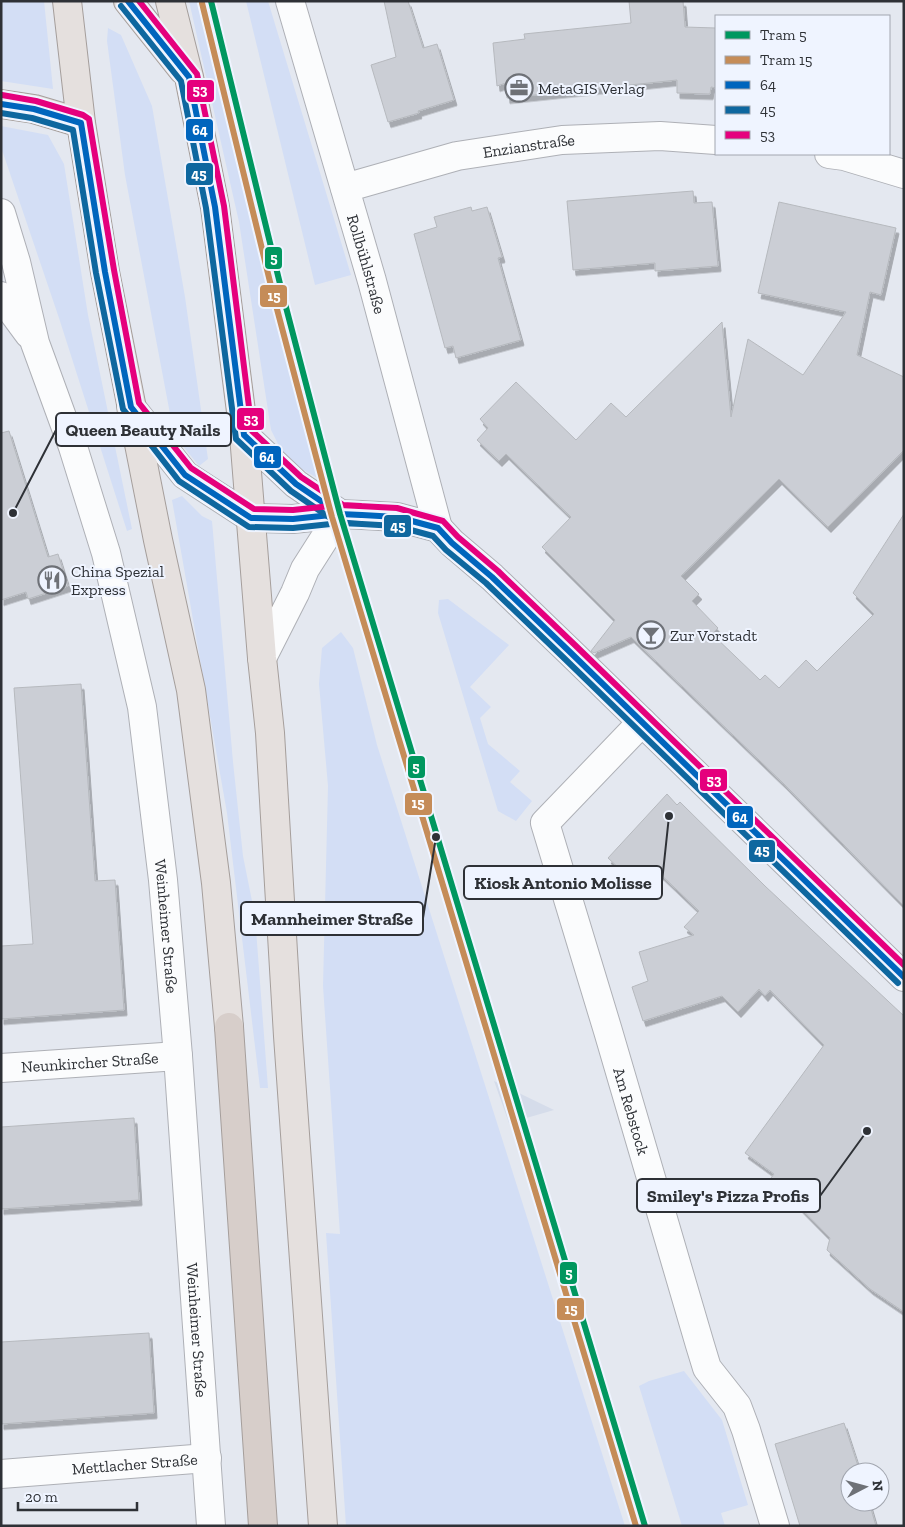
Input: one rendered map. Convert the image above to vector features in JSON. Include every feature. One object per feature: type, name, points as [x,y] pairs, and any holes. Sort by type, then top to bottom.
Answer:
[{"type":"highway","points":[[229,1027],[263,1526]]},
{"type":"main road","points":[[67,1],[81,124],[105,272],[190,690],[216,883],[229,1027]]},
{"type":"main road","points":[[128,1],[189,76]]},
{"type":"main road","points":[[170,1],[189,76],[215,207],[244,435],[270,733],[288,1036],[323,1526]]},
{"type":"main road","points":[[1,104],[34,109],[81,124]]},
{"type":"street","name":"Rollbühlstraße","points":[[290,1],[374,290],[438,528]]},
{"type":"street","name":"Enzianstraße","points":[[344,188],[456,156],[562,140],[660,136],[715,140]]},
{"type":"street","points":[[836,155],[904,174]]},
{"type":"street","name":"Weinheimer Straße","points":[[1,213],[16,262],[35,343],[76,456],[106,553],[142,707],[162,880],[178,1056],[211,1526]]},
{"type":"street","name":"Weinheimer Straße","points":[[1,296],[35,343]]},
{"type":"street","points":[[132,407],[185,475],[250,518],[293,519],[340,514],[397,517],[438,528],[452,543],[492,577],[642,722],[899,961]]},
{"type":"street","points":[[244,435],[296,484],[340,514]]},
{"type":"street","points":[[262,658],[305,569],[340,514]]},
{"type":"street","name":"Am Rebstock","points":[[642,722],[545,823],[707,1368],[737,1406],[775,1526]]},
{"type":"street","name":"Neunkircher Straße","points":[[1,1068],[178,1056]]},
{"type":"street","name":"Mettlacher Straße","points":[[1,1474],[207,1458]]},
{"type":"shaded area","points":[[1,1],[44,1],[53,89],[1,81]]},
{"type":"shaded area","points":[[189,1],[208,1],[256,218],[319,479],[286,460],[271,430],[239,222]]},
{"type":"shaded area","points":[[246,1],[268,1],[351,275],[315,285]]},
{"type":"shaded area","points":[[108,28],[121,35],[152,106],[185,297],[208,459],[199,466],[174,435],[125,175],[107,41]]},
{"type":"shaded area","points":[[1,126],[48,135],[64,164],[88,315],[132,529],[127,531],[59,318],[1,147]]},
{"type":"shaded area","points":[[182,496],[202,516],[212,521],[243,856],[255,916],[268,1088],[260,1088],[227,813],[172,500]]},
{"type":"shaded area","points":[[448,599],[509,645],[470,687],[491,707],[480,718],[488,744],[520,771],[510,782],[532,801],[516,821],[498,811],[438,613],[439,600]]},
{"type":"shaded area","points":[[341,632],[353,648],[377,745],[625,1526],[346,1526],[326,1233],[340,1234],[323,986],[328,786],[319,684],[322,648]]},
{"type":"shaded area","points":[[494,1081],[554,1110],[509,1123]]},
{"type":"shaded area","points":[[684,1371],[722,1420],[748,1505],[721,1513],[725,1526],[682,1526],[639,1386],[649,1381]]},
{"type":"building","points":[[384,1],[408,1],[423,48],[437,44],[454,100],[388,122],[371,65],[396,57]]},
{"type":"building","points":[[629,1],[683,1],[685,27],[715,28],[715,88],[711,87],[710,94],[677,93],[677,80],[507,98],[506,83],[497,86],[493,43],[525,39],[524,34],[631,23]]},
{"type":"building","points":[[693,191],[694,203],[712,202],[718,266],[655,271],[655,263],[573,270],[567,201]]},
{"type":"building","points":[[779,202],[896,228],[881,295],[870,292],[857,355],[904,377],[904,450],[828,527],[779,479],[681,576],[699,594],[692,601],[718,628],[712,634],[760,680],[765,675],[779,688],[806,660],[817,671],[874,614],[853,593],[904,514],[904,906],[784,784],[631,637],[594,653],[591,651],[615,620],[542,547],[571,517],[506,454],[499,461],[477,440],[488,428],[480,419],[516,382],[576,440],[611,403],[626,417],[722,322],[731,417],[748,339],[803,375],[846,312],[758,293]]},
{"type":"building","points":[[471,207],[472,211],[487,207],[502,257],[498,258],[521,340],[456,358],[453,346],[445,348],[414,234],[437,227],[434,217]]},
{"type":"building","points":[[9,431],[48,557],[58,554],[68,586],[28,599],[26,592],[1,600],[1,433]]},
{"type":"building","points":[[81,684],[95,881],[115,880],[124,1010],[1,1019],[1,946],[33,944],[14,688]]},
{"type":"building","points":[[667,794],[677,805],[680,802],[765,886],[904,1016],[904,1312],[870,1289],[827,1250],[830,1238],[771,1178],[774,1174],[745,1153],[824,1045],[770,990],[765,996],[759,989],[738,1012],[722,996],[643,1021],[632,987],[648,981],[639,952],[694,935],[684,927],[699,911],[653,867],[636,884],[608,858]]},
{"type":"building","points":[[134,1118],[139,1200],[1,1209],[1,1127]]},
{"type":"building","points":[[149,1333],[154,1413],[1,1424],[1,1342]]},
{"type":"building","points":[[844,1423],[857,1462],[840,1462],[840,1512],[872,1512],[876,1526],[800,1526],[775,1444]]},
{"type":"tram line","name":"5","points":[[211,1],[282,292],[340,514],[645,1526]]},
{"type":"tram line","name":"15","points":[[202,3],[273,294],[332,517],[636,1526]]},
{"type":"transit line","name":"64","points":[[128,1],[189,77],[215,207],[244,435],[296,484],[340,514],[361,515]]},
{"type":"transit line","name":"53","points":[[139,1],[197,74],[224,206],[252,431],[301,477],[343,505],[361,506]]},
{"type":"transit line","name":"45","points":[[121,6],[181,81],[206,208],[236,439],[291,491],[336,522],[361,524]]},
{"type":"transit line","name":"53","points":[[2,95],[36,101],[83,115],[89,119],[114,270],[139,403],[191,468],[254,509],[293,510],[340,505],[397,508],[443,521],[577,647],[904,965]]},
{"type":"transit line","name":"64","points":[[1,104],[34,109],[81,123],[105,272],[131,407],[185,475],[251,518],[293,519],[340,514],[362,515],[397,517],[438,528],[571,653],[904,977]]},
{"type":"transit line","name":"45","points":[[1,113],[32,118],[73,130],[96,273],[123,409],[179,481],[249,527],[293,528],[340,523],[362,524],[396,526],[433,536],[446,550],[486,583],[898,983]]},
{"type":"place","name":"MetaGIS Verlag","points":[[519,88]]},
{"type":"place","name":"Queen Beauty Nails","points":[[13,513]]},
{"type":"place","name":"China Spezial Express","points":[[52,580]]},
{"type":"place","name":"Zur Vorstadt","points":[[651,635]]},
{"type":"place","name":"Kiosk Antonio Molisse","points":[[669,816]]},
{"type":"place","name":"Mannheimer Straße","points":[[436,837]]},
{"type":"place","name":"Smiley's Pizza Profis","points":[[867,1131]]}]
